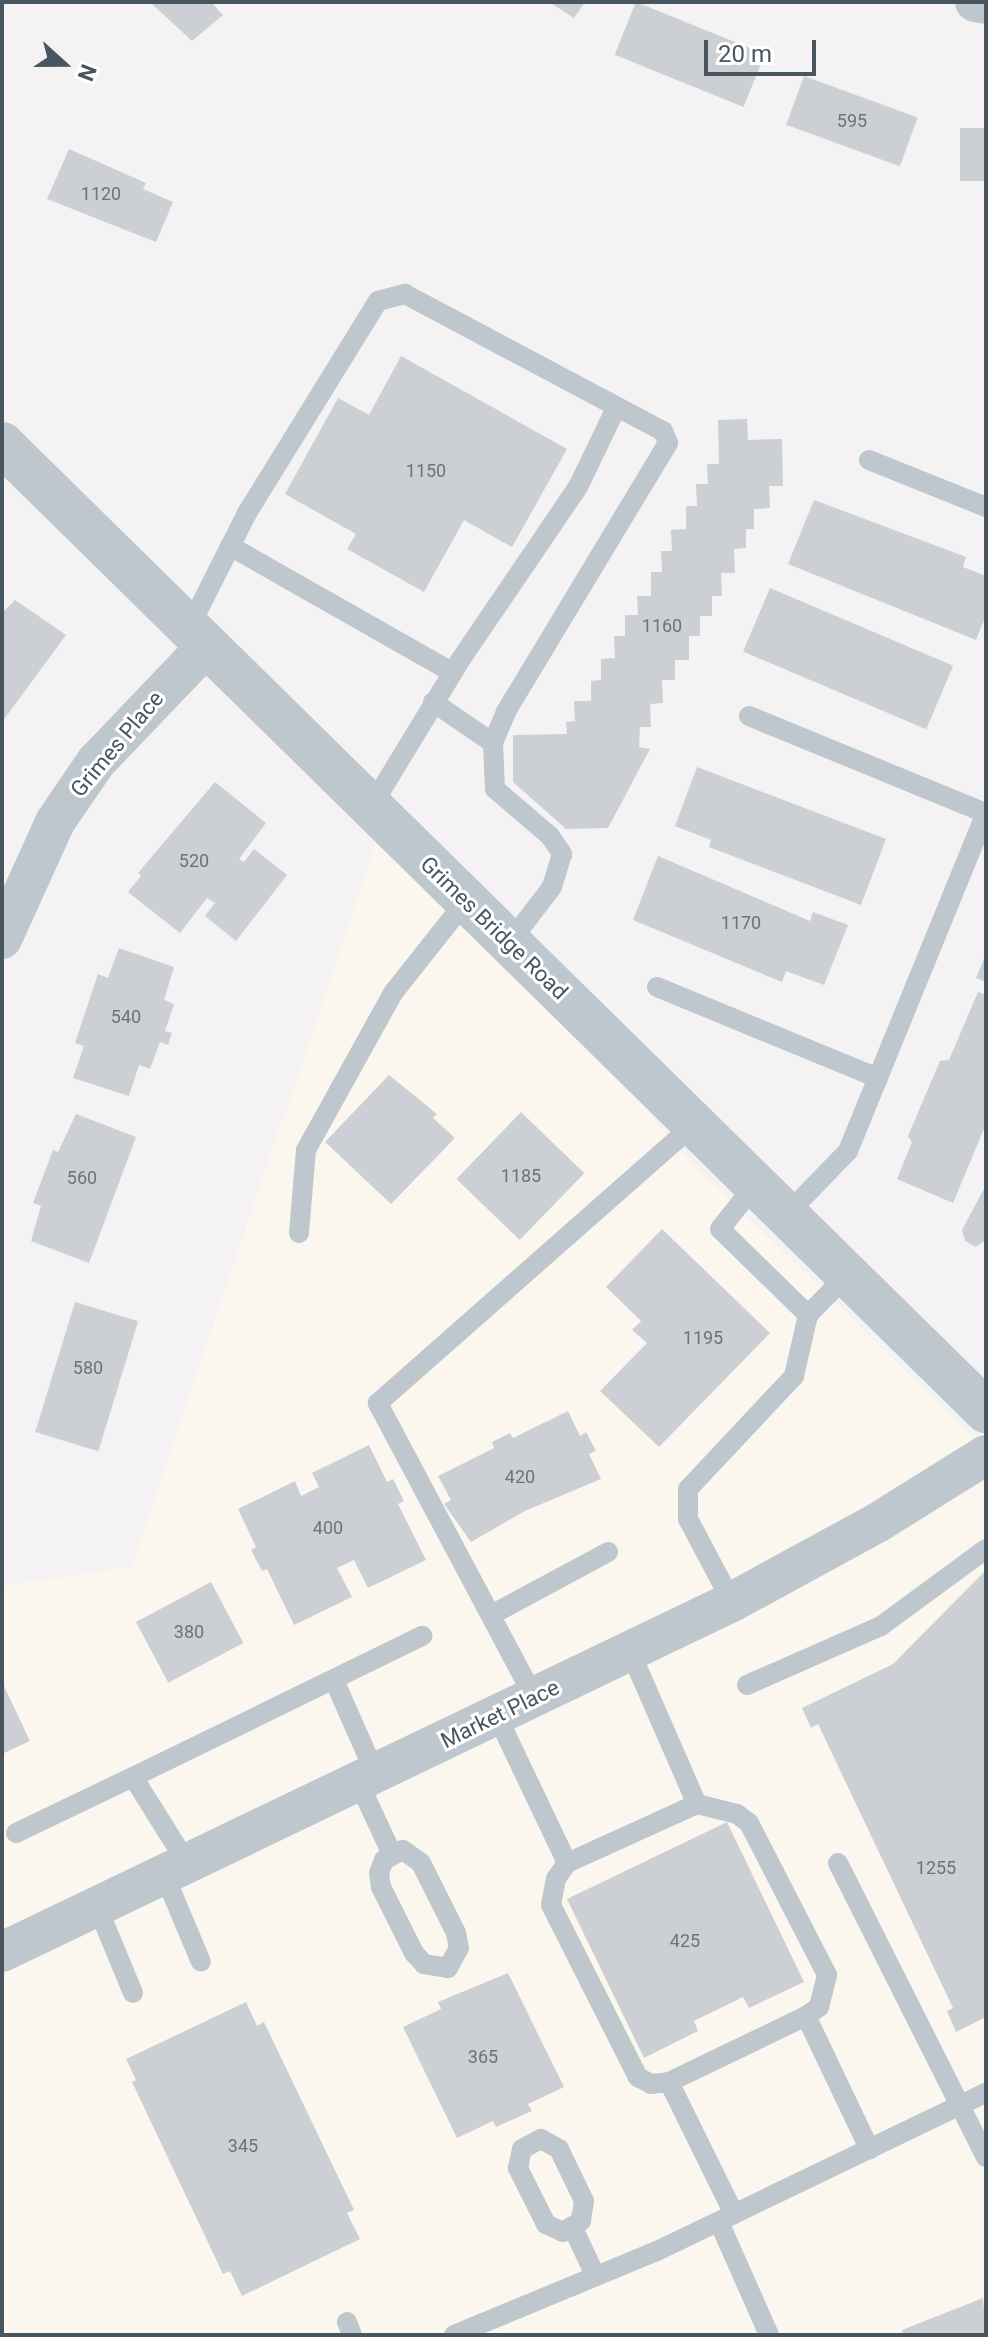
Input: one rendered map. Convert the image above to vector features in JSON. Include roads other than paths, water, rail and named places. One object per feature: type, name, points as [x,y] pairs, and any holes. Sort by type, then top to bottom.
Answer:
[{"type":"street","points":[[975,2],[986,4]]},
{"type":"street","name":"Grimes Bridge Road","points":[[2,444],[986,1411]]},
{"type":"street","name":"Grimes Place","points":[[2,939],[55,822],[96,762],[198,637]]},
{"type":"street","name":"Market Place","points":[[2,1952],[732,1602],[877,1523],[986,1455]]},
{"type":"lane","points":[[198,637],[230,546],[378,301],[405,294],[663,431],[668,443],[506,712],[493,743],[495,789],[550,836],[562,854],[552,887],[509,943]]},
{"type":"lane","points":[[371,807],[452,672],[578,487],[616,408]]},
{"type":"lane","points":[[869,460],[986,507]]},
{"type":"lane","points":[[230,546],[452,672]]},
{"type":"lane","points":[[433,702],[493,743]]},
{"type":"lane","points":[[749,716],[986,813],[848,1151],[786,1215]]},
{"type":"lane","points":[[299,1233],[306,1150],[393,993],[466,901]]},
{"type":"lane","points":[[657,987],[878,1078]]},
{"type":"lane","points":[[534,1697],[378,1403],[694,1124]]},
{"type":"lane","points":[[755,1185],[720,1229],[808,1315]]},
{"type":"lane","points":[[732,1602],[688,1519],[688,1489],[794,1376],[808,1315],[847,1275]]},
{"type":"lane","points":[[747,1685],[881,1626],[986,1549]]},
{"type":"lane","points":[[491,1615],[608,1552]]},
{"type":"lane","points":[[16,1833],[422,1636]]},
{"type":"lane","points":[[630,1651],[697,1804]]},
{"type":"lane","points":[[334,1680],[391,1852],[379,1873],[385,1896],[424,1964],[448,1968],[456,1960],[457,1940],[430,1878],[412,1854],[391,1852]]},
{"type":"lane","points":[[497,1716],[567,1863]]},
{"type":"lane","points":[[133,1777],[176,1868],[201,1962]]},
{"type":"lane","points":[[697,1804],[737,1814],[749,1823],[827,1975],[819,2007],[806,2016],[669,2082],[651,2084],[638,2077],[551,1905],[551,1891],[567,1863],[697,1804]]},
{"type":"lane","points":[[838,1863],[986,2157]]},
{"type":"lane","points":[[97,1906],[133,1993]]},
{"type":"lane","points":[[806,2016],[870,2150]]},
{"type":"lane","points":[[669,2082],[726,2218],[769,2335]]},
{"type":"lane","points":[[454,2335],[482,2330],[595,2275],[726,2218],[986,2093]]},
{"type":"lane","points":[[573,2228],[595,2275]]}]
